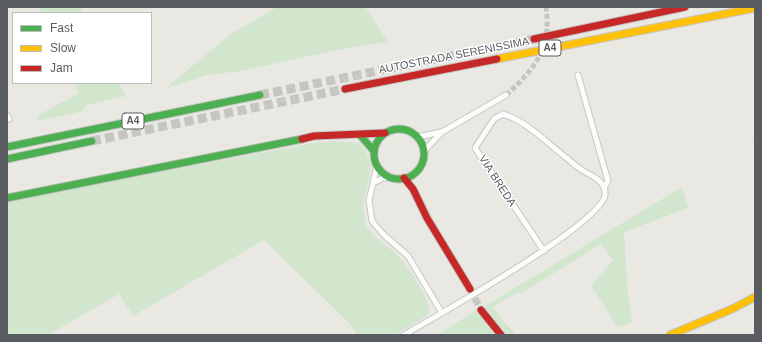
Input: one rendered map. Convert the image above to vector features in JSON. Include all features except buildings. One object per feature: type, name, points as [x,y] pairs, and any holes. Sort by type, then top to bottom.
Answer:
[{"type":"main road","name":"AUTOSTRADA SERENISSIMA","points":[[534,39],[685,7]]},
{"type":"main road","name":"AUTOSTRADA SERENISSIMA","points":[[345,89],[755,8]]},
{"type":"main road","name":"A4","points":[[7,147],[260,95]]},
{"type":"main road","points":[[7,198],[314,136],[360,135],[385,133],[391,130],[405,130],[418,137],[424,151],[424,159],[414,174],[404,178],[391,177],[385,175],[377,166],[374,150],[376,144],[385,133]]},
{"type":"main road","points":[[360,135],[374,150]]},
{"type":"main road","points":[[7,159],[92,141]]},
{"type":"main road","points":[[413,189],[414,174]]},
{"type":"main road","points":[[404,178],[413,189],[427,218],[470,289]]},
{"type":"main road","points":[[670,335],[732,309],[755,297]]},
{"type":"main road","points":[[481,310],[501,335]]},
{"type":"street","points":[[404,335],[544,252],[575,228],[602,202],[605,196],[604,188],[608,181],[578,75]]},
{"type":"street","points":[[424,151],[442,132],[506,95]]},
{"type":"street","name":"VIA BREDA","points":[[544,252],[476,148],[494,119],[504,114],[519,119],[581,170],[600,181],[604,188]]},
{"type":"street","points":[[418,137],[442,132]]},
{"type":"street","points":[[377,166],[369,200],[372,220],[383,234],[408,256],[442,312]]},
{"type":"street","points":[[373,183],[384,178],[391,177]]},
{"type":"green space","points":[[39,7],[81,7],[84,12],[42,12]]},
{"type":"green space","points":[[277,7],[365,7],[388,42],[337,50],[241,71],[207,75],[166,88],[231,34]]},
{"type":"green space","points":[[74,84],[120,84],[126,96],[86,105],[83,111],[39,121],[37,116],[79,93]]},
{"type":"green space","points":[[334,141],[360,143],[367,153],[370,162],[370,170],[364,204],[366,226],[373,235],[396,254],[406,265],[423,291],[427,300],[429,313],[395,335],[357,335],[350,324],[264,240],[133,316],[119,294],[48,335],[7,335],[7,201],[314,143]]},
{"type":"green space","points":[[682,187],[688,208],[624,232],[628,296],[632,320],[631,323],[618,327],[591,286],[613,260],[601,244],[523,292],[517,293],[493,307],[502,320],[517,335],[507,335],[497,325],[485,306]]},
{"type":"green space","points":[[476,310],[494,335],[438,335]]},
{"type":"tunnel","points":[[506,95],[533,67],[539,57],[544,46],[546,34],[546,7]]},
{"type":"tunnel","points":[[260,95],[534,39]]},
{"type":"tunnel","points":[[92,141],[345,89]]},
{"type":"tunnel","points":[[470,289],[481,310]]},
{"type":"railway","points":[[7,187],[77,167],[251,110],[482,39],[600,7]]},
{"type":"railway","points":[[423,335],[755,135]]},
{"type":"traffic: fast","points":[[7,147],[260,95]]},
{"type":"traffic: fast","points":[[399,129],[408,131],[417,136],[422,145],[424,154],[422,163],[417,172],[408,177],[399,179],[390,177],[381,172],[376,163],[374,154],[376,145],[381,136],[390,131],[399,129]]},
{"type":"traffic: fast","points":[[360,135],[374,151]]},
{"type":"traffic: fast","points":[[7,198],[302,139]]},
{"type":"traffic: fast","points":[[7,159],[92,141]]},
{"type":"traffic: slow","points":[[497,59],[755,8]]},
{"type":"traffic: slow","points":[[670,335],[732,309],[755,297]]},
{"type":"traffic: jam","points":[[534,39],[685,7]]},
{"type":"traffic: jam","points":[[345,89],[497,59]]},
{"type":"traffic: jam","points":[[302,139],[314,136],[385,133]]},
{"type":"traffic: jam","points":[[404,178],[413,189],[427,218],[470,289]]},
{"type":"traffic: jam","points":[[481,310],[501,335]]}]
